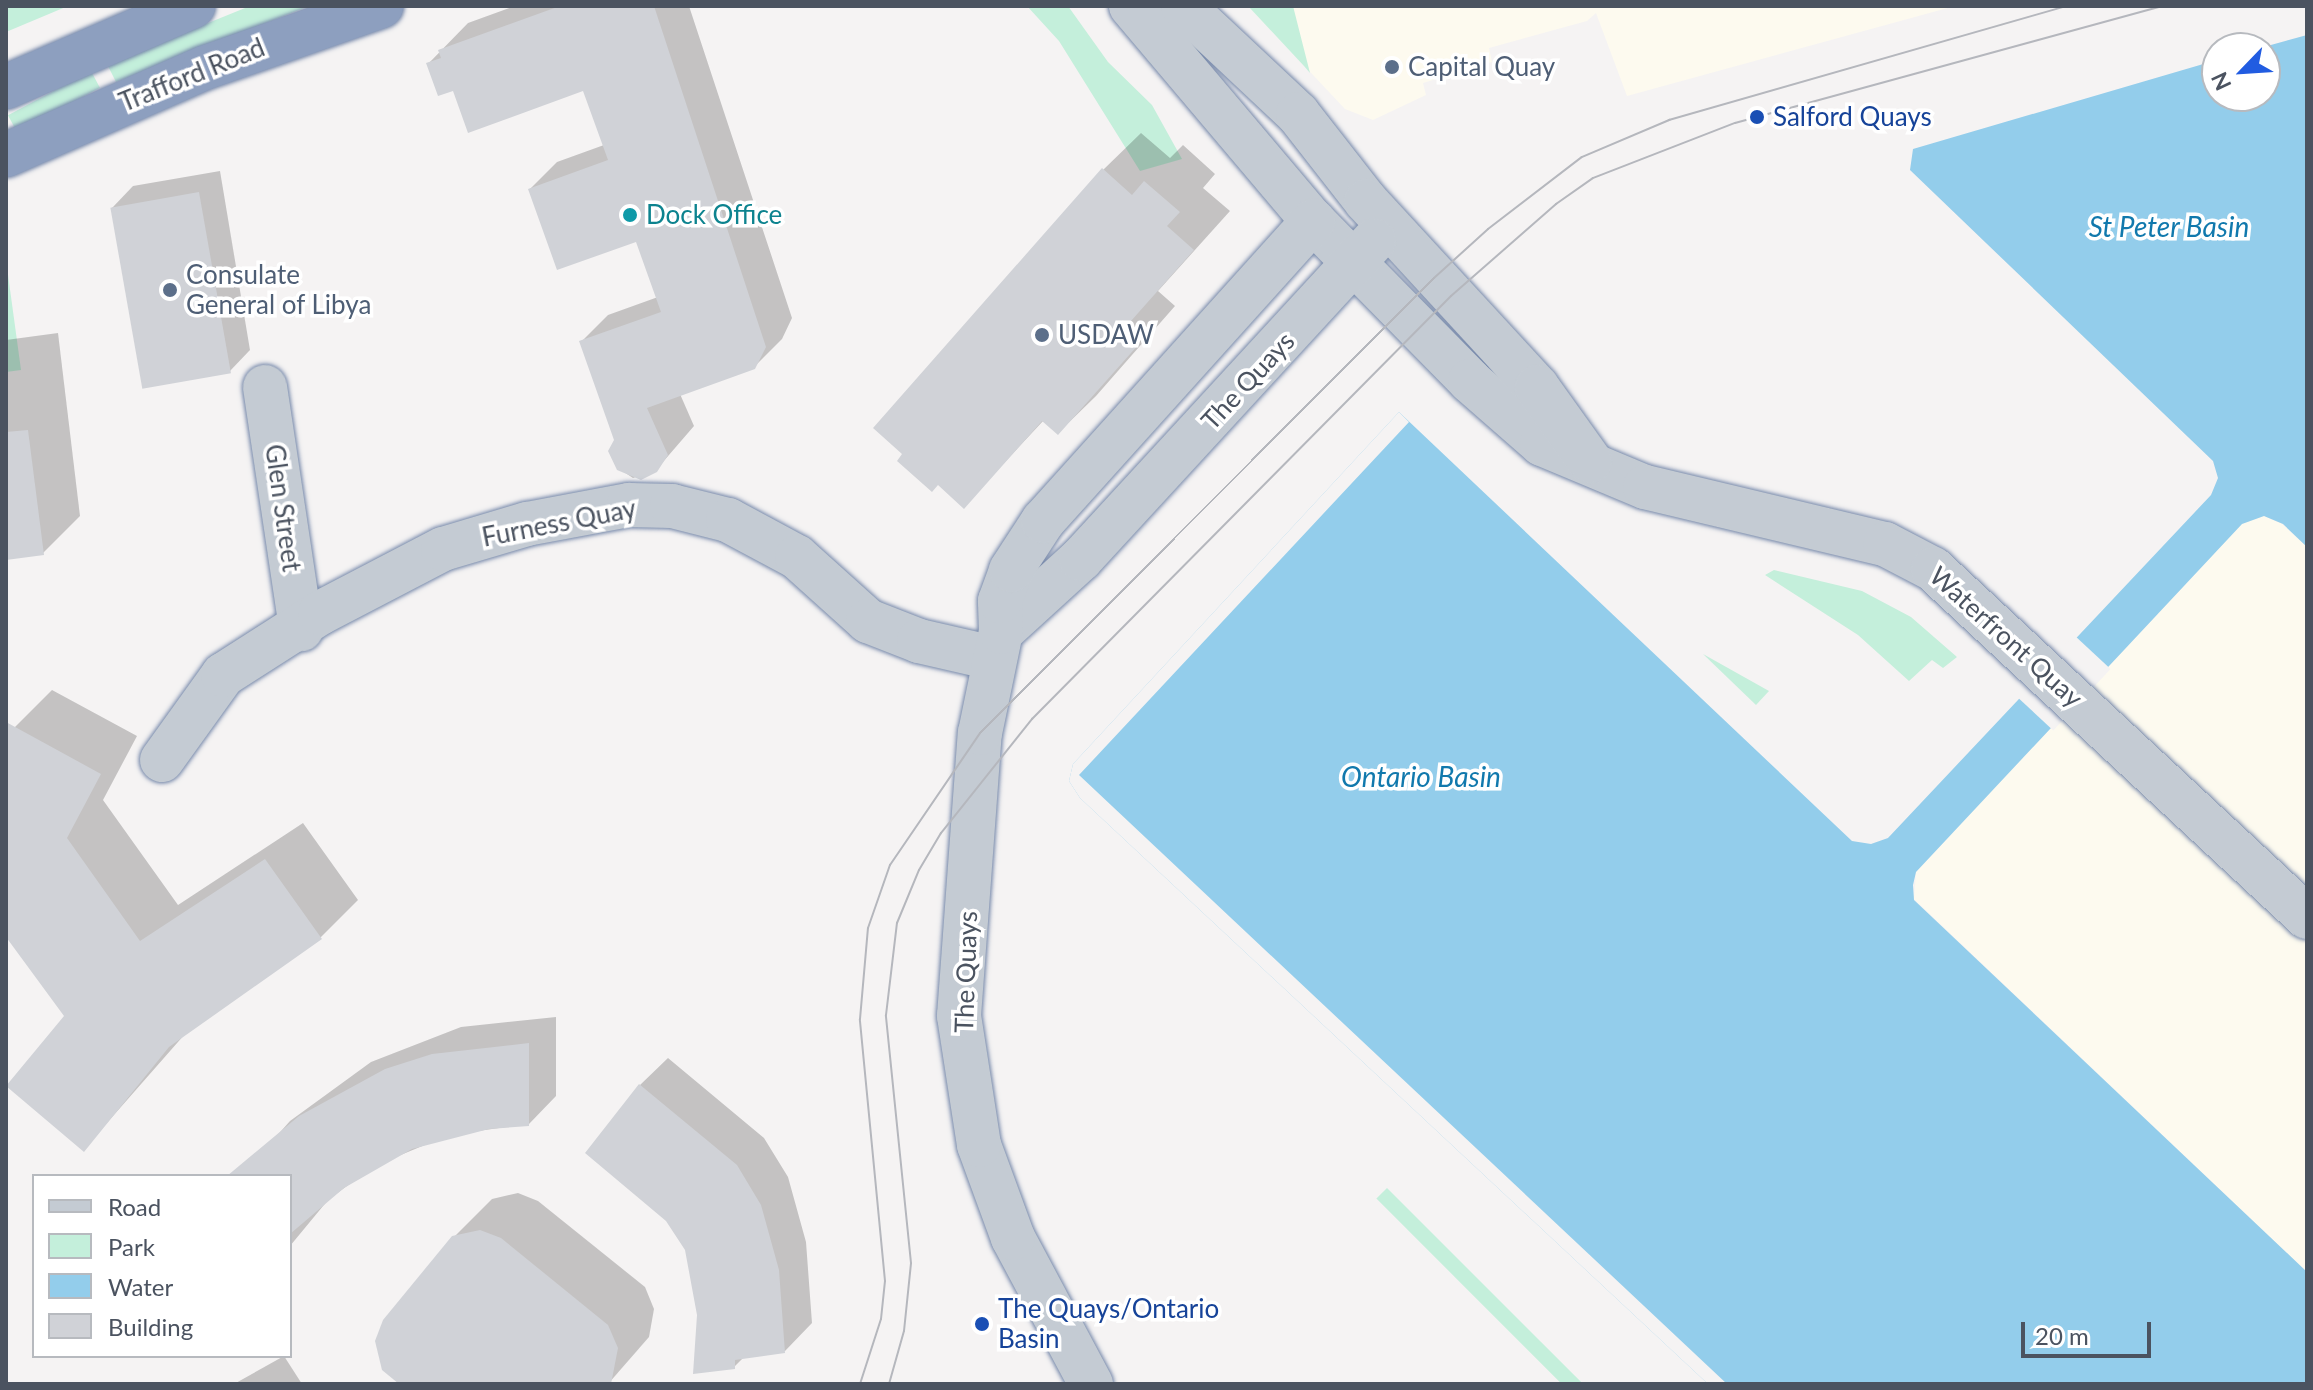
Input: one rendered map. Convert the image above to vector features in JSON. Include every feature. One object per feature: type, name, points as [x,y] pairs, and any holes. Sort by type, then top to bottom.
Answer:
[{"type":"highway","points":[[6,87],[193,6]]},
{"type":"highway","name":"Trafford Road","points":[[6,155],[204,68],[381,6]]},
{"type":"street","points":[[1131,6],[1350,228]]},
{"type":"street","points":[[1184,7],[1298,114],[1350,228]]},
{"type":"street","name":"Waterfront Quay","points":[[1350,228],[1499,409],[1542,444],[1645,487],[1885,544],[1933,569],[2029,654],[2307,917]]},
{"type":"street","name":"The Quays","points":[[1091,1384],[1013,1238],[979,1145],[959,1016],[980,733],[997,645],[1000,601],[1011,570],[1043,521],[1091,470],[1350,228]]},
{"type":"street","name":"The Quays","points":[[997,645],[1081,559],[1350,228]]},
{"type":"street","name":"Glen Street","points":[[265,387],[301,629]]},
{"type":"street","name":"Furness Quay","points":[[162,760],[223,675],[301,629],[320,613],[443,549],[527,524],[629,505],[672,506],[728,520],[797,557],[848,606],[882,628],[997,645]]},
{"type":"shaded area","points":[[1248,6],[1955,6],[1627,96],[1596,13],[1587,21],[1489,48],[1492,62],[1423,83],[1426,95],[1373,120],[1345,109]]},
{"type":"shaded area","points":[[2264,516],[2282,524],[2307,547],[2307,1272],[1914,899],[1916,872],[2242,524]]},
{"type":"green space","points":[[6,6],[68,6],[6,32]]},
{"type":"green space","points":[[250,6],[304,8],[116,82],[107,64]]},
{"type":"green space","points":[[1027,6],[1068,6],[1108,62],[1152,105],[1182,159],[1140,171],[1059,41]]},
{"type":"green space","points":[[1248,6],[1293,6],[1310,73],[1304,66]]},
{"type":"green space","points":[[91,71],[100,88],[17,132],[8,115]]},
{"type":"green space","points":[[6,260],[21,370],[6,372]]},
{"type":"green space","points":[[1774,570],[1862,591],[1911,617],[1957,657],[1943,668],[1932,660],[1909,681],[1858,635],[1765,575]]},
{"type":"green space","points":[[1703,654],[1769,691],[1756,705]]},
{"type":"green space","points":[[1387,1188],[1583,1384],[1562,1384],[1376,1199]]},
{"type":"water","name":"Ontario Basin","points":[[2307,35],[2307,547],[2283,524],[2264,516],[2242,524],[1916,872],[1913,885],[1914,900],[2307,1272],[2307,1384],[1708,1384],[1080,798],[1069,781],[1073,764],[1399,412],[1852,841],[1871,844],[1888,838],[2211,495],[2218,478],[2213,461],[1910,170],[1913,149],[2201,65],[2201,112],[2281,112],[2281,42]]},
{"type":"pier","points":[[1399,412],[1409,422],[1079,775],[1727,1384],[1708,1384],[1080,798],[1069,781],[1073,764]]},
{"type":"pier","points":[[2074,635],[2111,669],[2053,731],[2017,696]]},
{"type":"building","name":"Dock Office","points":[[560,6],[654,6],[766,347],[755,369],[647,408],[668,455],[657,472],[641,480],[617,470],[608,451],[614,440],[579,341],[661,312],[636,242],[557,270],[528,189],[608,160],[583,91],[468,133],[453,91],[438,96],[426,63],[441,58],[438,50]]},
{"type":"building","name":"USDAW","points":[[1102,168],[1132,195],[1144,181],[1180,212],[1167,226],[1194,250],[1123,330],[1139,344],[1058,435],[1042,421],[964,509],[938,485],[932,492],[897,461],[902,454],[873,428]]},
{"type":"building","name":"Consulate General of Libya","points":[[199,192],[231,373],[142,389],[110,208]]},
{"type":"building","points":[[28,430],[44,555],[6,560],[6,432]]},
{"type":"building","points":[[6,722],[101,774],[67,838],[140,941],[265,859],[322,939],[169,1047],[84,1152],[6,1086],[64,1016],[6,937]]},
{"type":"building","points":[[529,1043],[529,1126],[489,1129],[412,1149],[344,1188],[292,1232],[292,1174],[229,1174],[299,1116],[385,1069],[432,1054]]},
{"type":"building","points":[[639,1084],[737,1165],[761,1205],[779,1270],[785,1353],[735,1360],[735,1369],[693,1374],[697,1315],[685,1250],[666,1221],[585,1153]]},
{"type":"building","points":[[480,1230],[501,1238],[608,1325],[618,1348],[611,1384],[399,1384],[382,1370],[375,1341],[383,1320],[452,1236]]},
{"type":"tram line","points":[[860,1384],[881,1319],[885,1281],[860,1019],[868,928],[890,865],[980,733],[1434,278],[1488,229],[1582,157],[1669,120],[2066,6]]},
{"type":"tram line","points":[[889,1384],[904,1331],[911,1263],[886,1015],[897,923],[919,870],[941,833],[1032,719],[1451,296],[1556,204],[1593,178],[1735,123],[2164,6]]},
{"type":"place","name":"Capital Quay","points":[[1392,67]]},
{"type":"place","name":"Salford Quays","points":[[1757,117]]},
{"type":"place","name":"Dock Office","points":[[630,215]]},
{"type":"place","name":"Consulate General of Libya","points":[[170,290]]},
{"type":"place","name":"USDAW","points":[[1042,335]]},
{"type":"place","name":"The Quays/Ontario Basin","points":[[982,1324]]},
{"type":"water label","name":"St Peter Basin","points":[[2169,226]]}]
